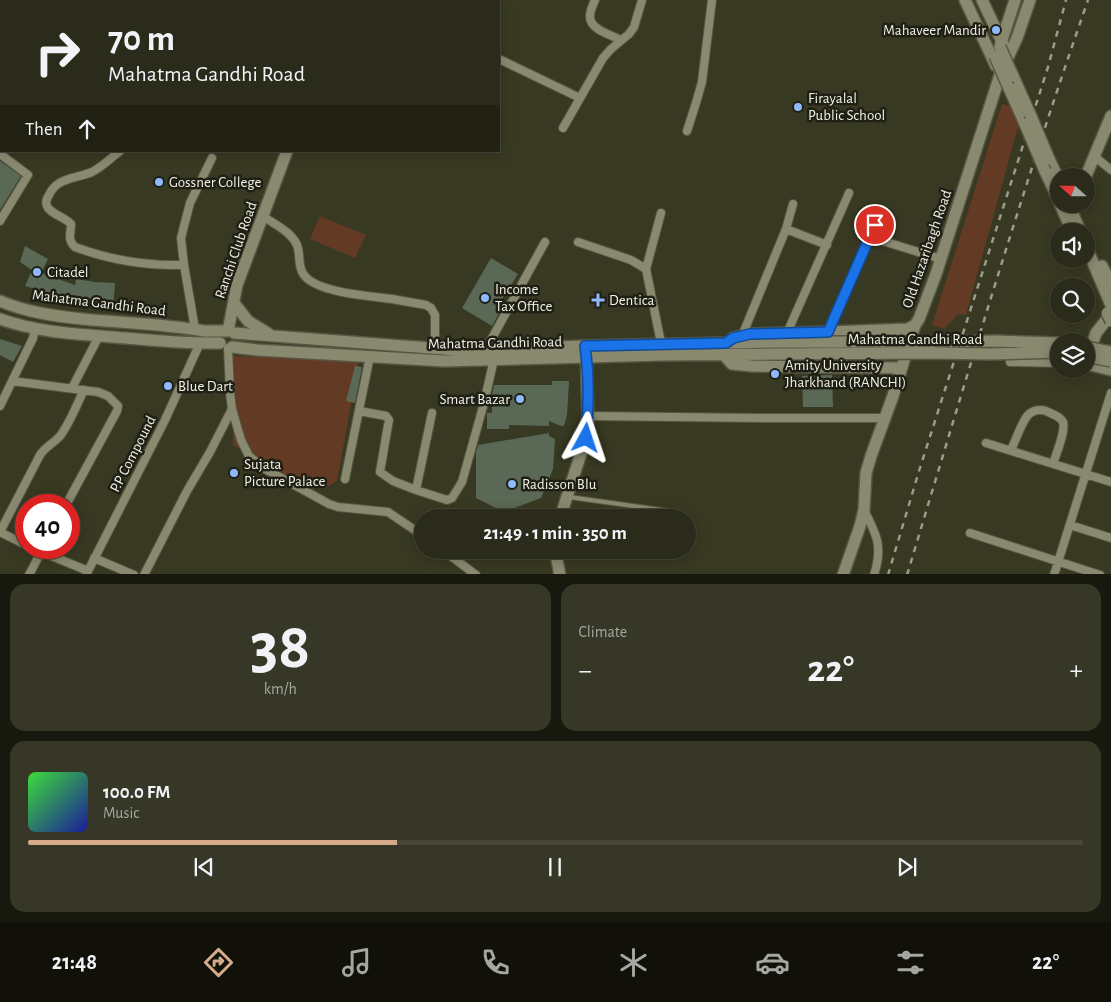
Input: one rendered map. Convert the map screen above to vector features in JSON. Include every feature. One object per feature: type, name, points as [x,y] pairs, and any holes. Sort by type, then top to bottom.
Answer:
[{"type":"main road","points":[[965,0],[1000,74]]},
{"type":"main road","points":[[970,0],[1001,51]]},
{"type":"main road","points":[[980,0],[1050,181]]},
{"type":"main road","points":[[1001,51],[1015,0]]},
{"type":"main road","points":[[1001,51],[1030,0]]},
{"type":"main road","name":"Old Hazaribagh Road","points":[[726,343],[733,338],[750,334],[908,329],[915,325],[919,319],[941,259],[1000,74],[1001,51]]},
{"type":"main road","points":[[1089,168],[1111,116]]},
{"type":"main road","points":[[1027,119],[1053,168]]},
{"type":"main road","name":"Ranchi Club Road","points":[[227,346],[220,339],[222,333],[229,332],[237,285],[287,152]]},
{"type":"main road","points":[[1095,254],[1111,284]]},
{"type":"main road","points":[[1088,268],[1110,313]]},
{"type":"main road","points":[[1094,268],[1110,313]]},
{"type":"main road","name":"Mahatma Gandhi Road","points":[[0,301],[10,306],[67,318],[435,349],[724,355],[1050,352]]},
{"type":"main road","points":[[234,303],[248,321],[275,337]]},
{"type":"main road","points":[[1095,336],[1110,313]]},
{"type":"main road","name":"Mahatma Gandhi Road","points":[[0,319],[35,329],[99,336],[200,343],[257,350],[444,361],[494,359],[662,344],[996,341],[1050,343]]},
{"type":"main road","points":[[845,570],[864,510],[866,473],[915,325]]},
{"type":"main road","points":[[1095,349],[1111,352]]},
{"type":"main road","points":[[563,509],[586,438],[588,416],[586,351]]},
{"type":"main road","points":[[724,355],[732,364],[752,366],[902,368]]},
{"type":"main road","points":[[1095,358],[1111,361]]},
{"type":"main road","points":[[1095,366],[1111,370]]},
{"type":"main road","points":[[557,559],[560,574]]},
{"type":"street","points":[[595,0],[590,21],[598,29],[621,40]]},
{"type":"street","points":[[563,128],[603,58],[634,27],[642,0]]},
{"type":"street","points":[[687,131],[702,82],[712,0]]},
{"type":"street","points":[[500,59],[580,98]]},
{"type":"street","points":[[119,152],[91,172],[61,182],[55,186],[49,193],[46,201],[47,206],[71,224],[70,239],[71,244],[75,247],[131,262],[170,266],[184,265]]},
{"type":"street","points":[[0,154],[28,175],[0,221]]},
{"type":"street","points":[[1094,156],[1111,170]]},
{"type":"street","points":[[195,329],[181,238],[187,212],[212,158]]},
{"type":"street","points":[[787,333],[849,193]]},
{"type":"street","points":[[742,336],[794,204]]},
{"type":"street","points":[[661,213],[646,269],[662,344]]},
{"type":"street","points":[[828,332],[880,214]]},
{"type":"street","points":[[262,216],[285,230],[292,238],[297,246],[303,274],[307,279],[316,284],[351,294],[426,305],[431,308],[436,315],[435,349]]},
{"type":"street","points":[[786,228],[827,245]]},
{"type":"street","points":[[870,237],[941,259]]},
{"type":"street","points":[[486,349],[545,242]]},
{"type":"street","points":[[578,242],[619,256],[646,269]]},
{"type":"street","points":[[0,406],[33,338],[35,329]]},
{"type":"street","points":[[72,388],[99,336]]},
{"type":"street","name":"P.P Compound","points":[[87,573],[165,420],[200,343]]},
{"type":"street","points":[[227,346],[232,409],[237,429],[249,456],[265,469],[329,504],[338,507],[388,512],[414,530]]},
{"type":"street","points":[[346,479],[370,356]]},
{"type":"street","points":[[359,411],[386,416],[389,420],[380,472],[393,481],[447,500],[452,498],[462,482],[484,404],[494,359]]},
{"type":"street","points":[[1010,362],[1050,363]]},
{"type":"street","points":[[12,381],[98,392],[114,400],[118,406],[72,494]]},
{"type":"street","points":[[15,540],[0,532],[40,455],[59,436],[84,390]]},
{"type":"street","points":[[1054,574],[1111,393]]},
{"type":"street","points":[[144,574],[187,490],[210,452],[232,409]]},
{"type":"street","points":[[1011,450],[1029,414],[1034,411],[1043,410],[1058,416],[1062,421],[1062,435],[1053,464]]},
{"type":"street","points":[[416,490],[432,413]]},
{"type":"street","points":[[588,416],[885,418]]},
{"type":"street","points":[[986,442],[1111,482]]},
{"type":"street","points":[[864,510],[879,545],[879,561],[874,574]]},
{"type":"street","points":[[1070,525],[1111,538]]},
{"type":"street","points":[[970,533],[1100,574]]},
{"type":"street","points":[[94,558],[134,574]]},
{"type":"street","points":[[29,574],[37,559]]},
{"type":"street","points":[[60,559],[87,573]]},
{"type":"street","points":[[455,559],[476,574]]},
{"type":"lane","points":[[567,496],[656,509]]},
{"type":"shaded area","points":[[1002,104],[1023,109],[966,315],[958,314],[944,329],[932,325]]},
{"type":"shaded area","points":[[320,216],[366,235],[355,258],[310,239]]},
{"type":"shaded area","points":[[232,356],[359,361],[337,481],[326,488],[308,489],[233,445]]},
{"type":"building","points":[[0,161],[21,176],[0,210]]},
{"type":"building","points":[[25,246],[48,259],[41,273],[75,285],[76,279],[115,283],[113,310],[90,307],[72,301],[72,299],[25,286],[32,270],[20,262]]},
{"type":"building","name":"Income Tax Office","points":[[491,258],[518,274],[499,304],[503,306],[492,326],[462,308]]},
{"type":"building","points":[[0,339],[22,346],[13,362],[0,355]]},
{"type":"building","points":[[355,366],[362,367],[355,403],[346,401]]},
{"type":"building","points":[[832,375],[833,407],[803,407],[802,376]]},
{"type":"building","name":"Smart Bazar","points":[[552,381],[569,381],[567,415],[564,426],[549,421],[549,426],[509,425],[509,429],[487,429],[487,413],[492,413],[494,385],[552,385]]},
{"type":"building","name":"Radisson Blu","points":[[549,433],[549,436],[555,439],[553,469],[541,498],[512,509],[498,509],[476,498],[476,452],[478,445]]},
{"type":"railway","points":[[888,574],[919,471],[1048,67],[1066,0]]},
{"type":"railway","points":[[907,574],[1017,215],[1088,0]]},
{"type":"place","name":"Mahaveer Mandir","points":[[996,30]]},
{"type":"place","name":"Firayalal Public School","points":[[798,107]]},
{"type":"place","name":"Gossner College","points":[[159,182]]},
{"type":"place","name":"Citadel","points":[[37,272]]},
{"type":"place","name":"Income Tax Office","points":[[485,298]]},
{"type":"place","name":"Dentica","points":[[598,300]]},
{"type":"place","name":"Amity University Jharkhand (RANCHI)","points":[[775,374]]},
{"type":"place","name":"Blue Dart","points":[[168,386]]},
{"type":"place","name":"Smart Bazar","points":[[520,399]]},
{"type":"place","name":"Sujata Picture Palace","points":[[234,473]]},
{"type":"place","name":"Radisson Blu","points":[[512,484]]},
{"type":"route","points":[[586,438],[588,416],[585,346],[726,343],[733,338],[750,334],[828,332],[875,225]]}]
